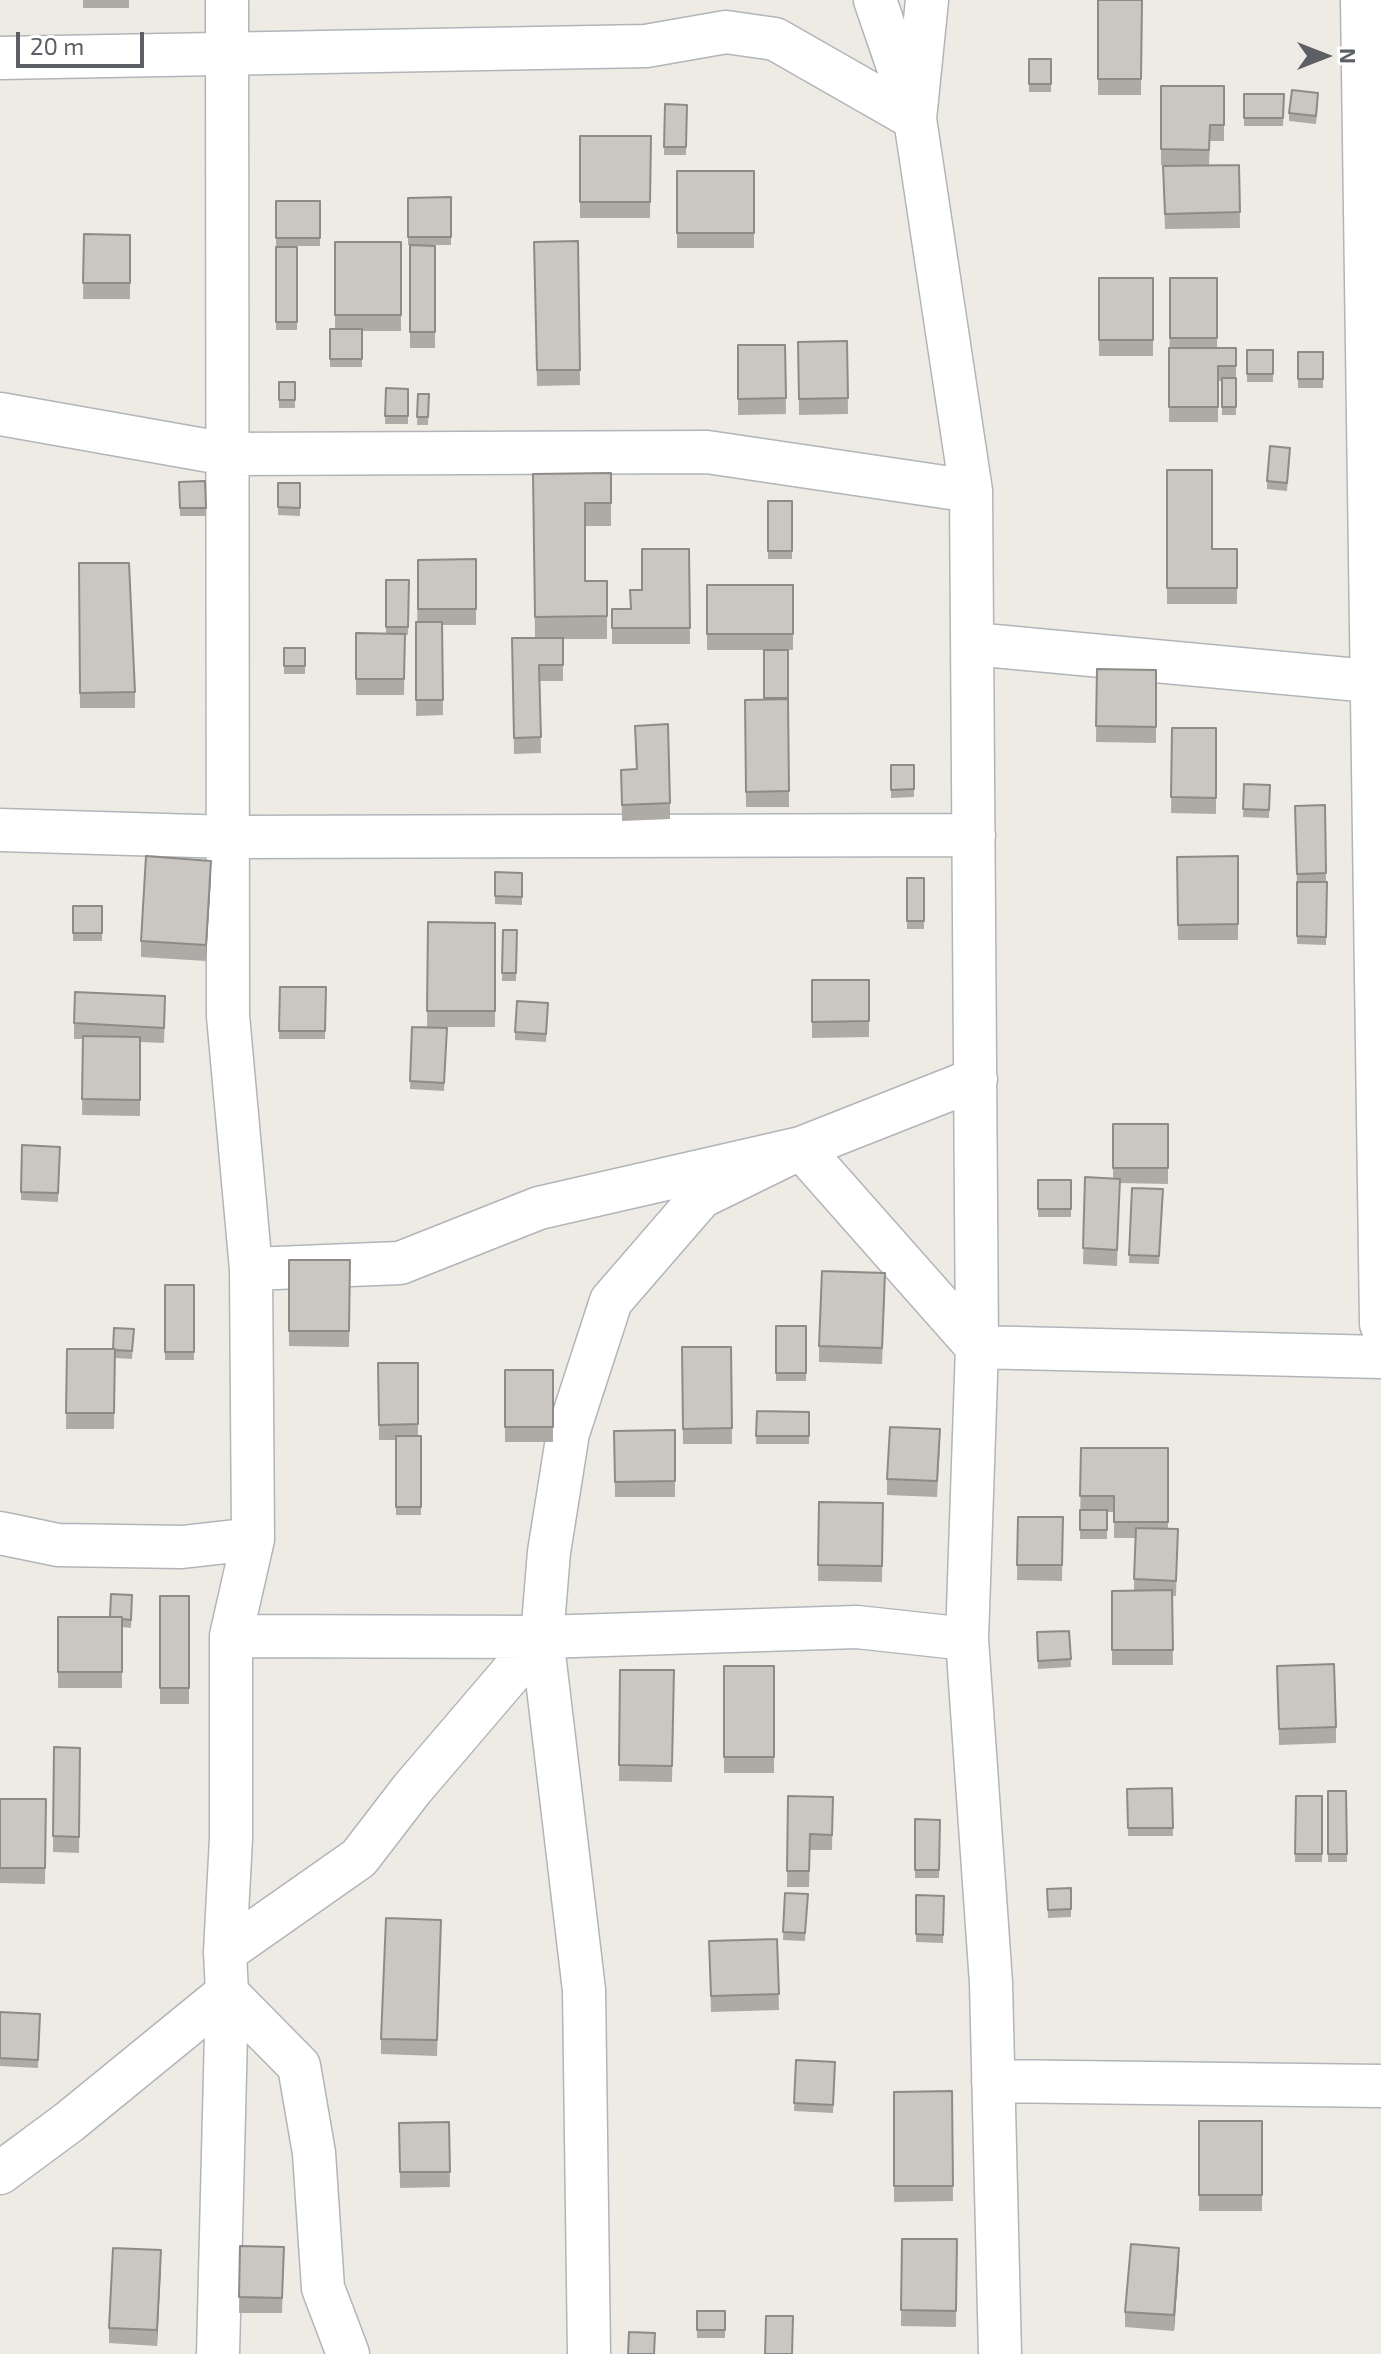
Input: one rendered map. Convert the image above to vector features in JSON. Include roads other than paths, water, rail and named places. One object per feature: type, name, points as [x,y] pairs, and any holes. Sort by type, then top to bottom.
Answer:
[{"type":"street","points":[[218,2354],[227,1993],[225,1952],[231,1838],[231,1636],[253,1539],[251,1269],[228,1016],[227,0]]},
{"type":"street","points":[[875,0],[915,119],[971,491],[977,1347],[967,1639],[991,1983],[1000,2354]]},
{"type":"street","points":[[915,119],[927,0]]},
{"type":"street","points":[[1362,0],[1376,682],[1381,1324]]},
{"type":"street","points":[[0,58],[646,46],[726,32],[775,39],[915,119]]},
{"type":"street","points":[[0,414],[227,454],[707,452],[971,491]]},
{"type":"street","points":[[973,644],[1376,682]]},
{"type":"street","points":[[0,830],[230,837],[974,835]]},
{"type":"street","points":[[589,2354],[584,1990],[542,1637],[549,1552],[568,1433],[611,1301],[701,1197],[801,1148],[976,1079]]},
{"type":"street","points":[[251,1269],[400,1263],[539,1208],[801,1148]]},
{"type":"street","points":[[801,1148],[977,1347],[1381,1357]]},
{"type":"street","points":[[0,1533],[58,1545],[182,1547],[253,1539]]},
{"type":"street","points":[[231,1636],[542,1637],[857,1627],[967,1639]]},
{"type":"street","points":[[225,1952],[359,1858],[412,1789],[542,1637]]},
{"type":"street","points":[[0,2173],[69,2122],[227,1993]]},
{"type":"street","points":[[227,1993],[299,2066],[314,2153],[323,2288],[348,2354]]},
{"type":"street","points":[[993,2081],[1381,2086]]}]
